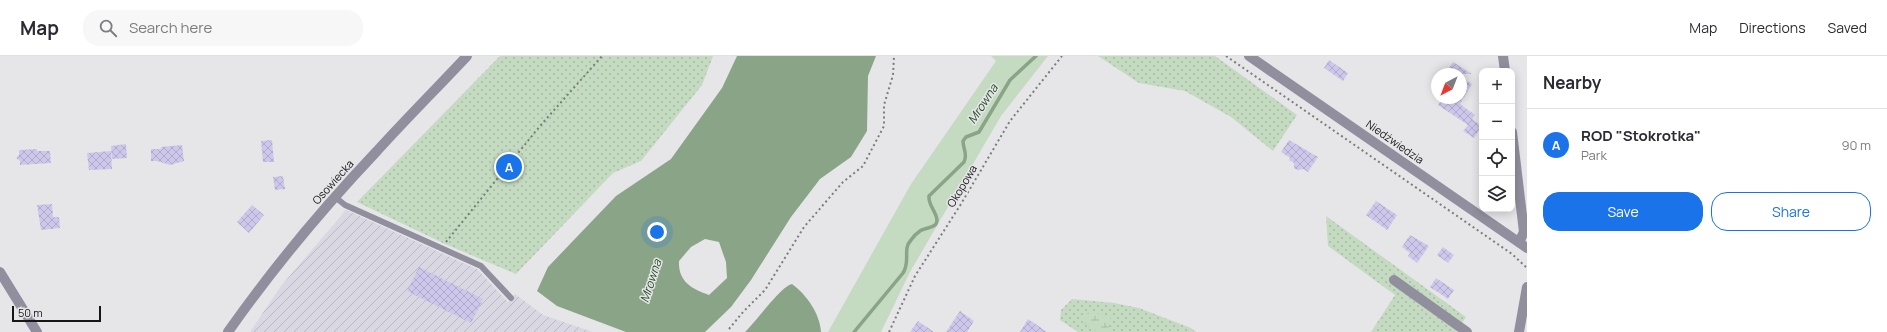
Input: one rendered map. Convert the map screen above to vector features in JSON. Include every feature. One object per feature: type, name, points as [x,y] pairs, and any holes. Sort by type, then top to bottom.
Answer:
[{"type":"street","name":"Osowiecka","points":[[228,332],[291,248],[335,197],[467,56]]},
{"type":"street","name":"Niedźwiedzia","points":[[1249,56],[1523,245]]},
{"type":"street","points":[[1503,56],[1505,68]]},
{"type":"street","points":[[1513,140],[1524,232],[1523,245]]},
{"type":"street","points":[[0,272],[37,332]]},
{"type":"street","points":[[1394,280],[1466,332]]},
{"type":"street","points":[[1519,332],[1527,287]]},
{"type":"lane","points":[[335,197],[345,206],[481,266],[511,298]]},
{"type":"path","points":[[441,249],[540,126],[602,56]]},
{"type":"path","points":[[729,329],[765,290],[804,227],[843,182],[863,166],[884,126],[884,105],[893,75],[894,56]]},
{"type":"path","name":"Okopowa","points":[[889,332],[915,276],[961,204],[1010,121],[1062,56]]},
{"type":"path","points":[[1226,56],[1512,254],[1527,268]]},
{"type":"shaded area","points":[[346,210],[477,269],[508,302],[515,294],[543,315],[593,332],[250,332],[281,286]]},
{"type":"green space","points":[[500,56],[713,56],[702,85],[641,161],[613,173],[516,274],[445,244],[357,202]]},
{"type":"green space","points":[[991,56],[1048,56],[1001,116],[910,272],[881,332],[828,332],[911,184],[996,61]]},
{"type":"green space","points":[[1098,56],[1215,56],[1297,115],[1273,151],[1231,117],[1185,91],[1139,83]]},
{"type":"green space","points":[[1326,216],[1466,317],[1456,332],[1371,332],[1395,295],[1328,246]]},
{"type":"green space","points":[[1072,299],[1114,303],[1139,308],[1191,328],[1196,332],[1078,332],[1060,320],[1061,310]]},
{"type":"green space","points":[[1090,312],[1111,316],[1108,329],[1114,332],[1097,331],[1087,326],[1079,317]]},
{"type":"water","points":[[737,56],[876,56],[868,76],[867,131],[851,157],[820,179],[791,217],[751,280],[731,307],[705,332],[626,332],[557,306],[537,291],[548,267],[616,196],[671,159],[722,88]],"holes":[[[705,239],[719,242],[726,262],[727,278],[709,295],[687,284],[681,274],[679,261],[691,247]]]},
{"type":"water","points":[[792,284],[798,288],[812,305],[818,318],[821,332],[745,332],[775,297],[787,286]]},
{"type":"building","points":[[1329,60],[1348,73],[1343,81],[1324,68]]},
{"type":"building","points":[[1453,62],[1462,68],[1449,68]]},
{"type":"building","points":[[1467,81],[1472,84],[1467,92]]},
{"type":"building","points":[[1460,104],[1475,115],[1472,119],[1479,124],[1479,130],[1474,138],[1463,131],[1468,125],[1438,105]]},
{"type":"building","points":[[272,140],[274,162],[263,162],[261,141]]},
{"type":"building","points":[[1289,140],[1318,157],[1308,172],[1303,169],[1298,170],[1294,168],[1294,163],[1289,160],[1290,158],[1281,152]]},
{"type":"building","points":[[126,144],[127,158],[112,159],[111,146]]},
{"type":"building","points":[[182,145],[184,161],[170,165],[157,161],[151,161],[151,149],[161,149],[161,147]]},
{"type":"building","points":[[37,149],[37,151],[50,151],[51,163],[20,165],[20,161],[16,158],[19,155],[19,150]]},
{"type":"building","points":[[111,151],[112,169],[89,170],[87,153]]},
{"type":"building","points":[[283,176],[285,189],[275,190],[273,177]]},
{"type":"building","points":[[1376,201],[1397,215],[1387,230],[1366,215]]},
{"type":"building","points":[[52,204],[53,217],[59,217],[60,228],[41,230],[37,205]]},
{"type":"building","points":[[252,205],[264,215],[249,233],[237,222]]},
{"type":"building","points":[[1410,235],[1429,246],[1417,263],[1408,256],[1410,253],[1402,247]]},
{"type":"building","points":[[1443,247],[1454,255],[1448,263],[1437,255]]},
{"type":"building","points":[[419,267],[483,299],[471,323],[407,291]]},
{"type":"building","points":[[1436,278],[1454,290],[1448,299],[1430,287]]},
{"type":"building","points":[[960,311],[974,321],[967,332],[946,332]]},
{"type":"building","points":[[1028,319],[1034,323],[1047,332],[1020,332]]},
{"type":"building","points":[[918,321],[934,332],[910,332]]},
{"type":"waterway","name":"Mrowna","points":[[854,332],[903,273],[906,264],[908,244],[920,231],[935,225],[937,220],[929,196],[964,162],[965,154],[963,141],[966,137],[979,132],[1010,80],[1036,56]]},
{"type":"place","name":"ROD \"Stokrotka\"","points":[[509,167]]}]
